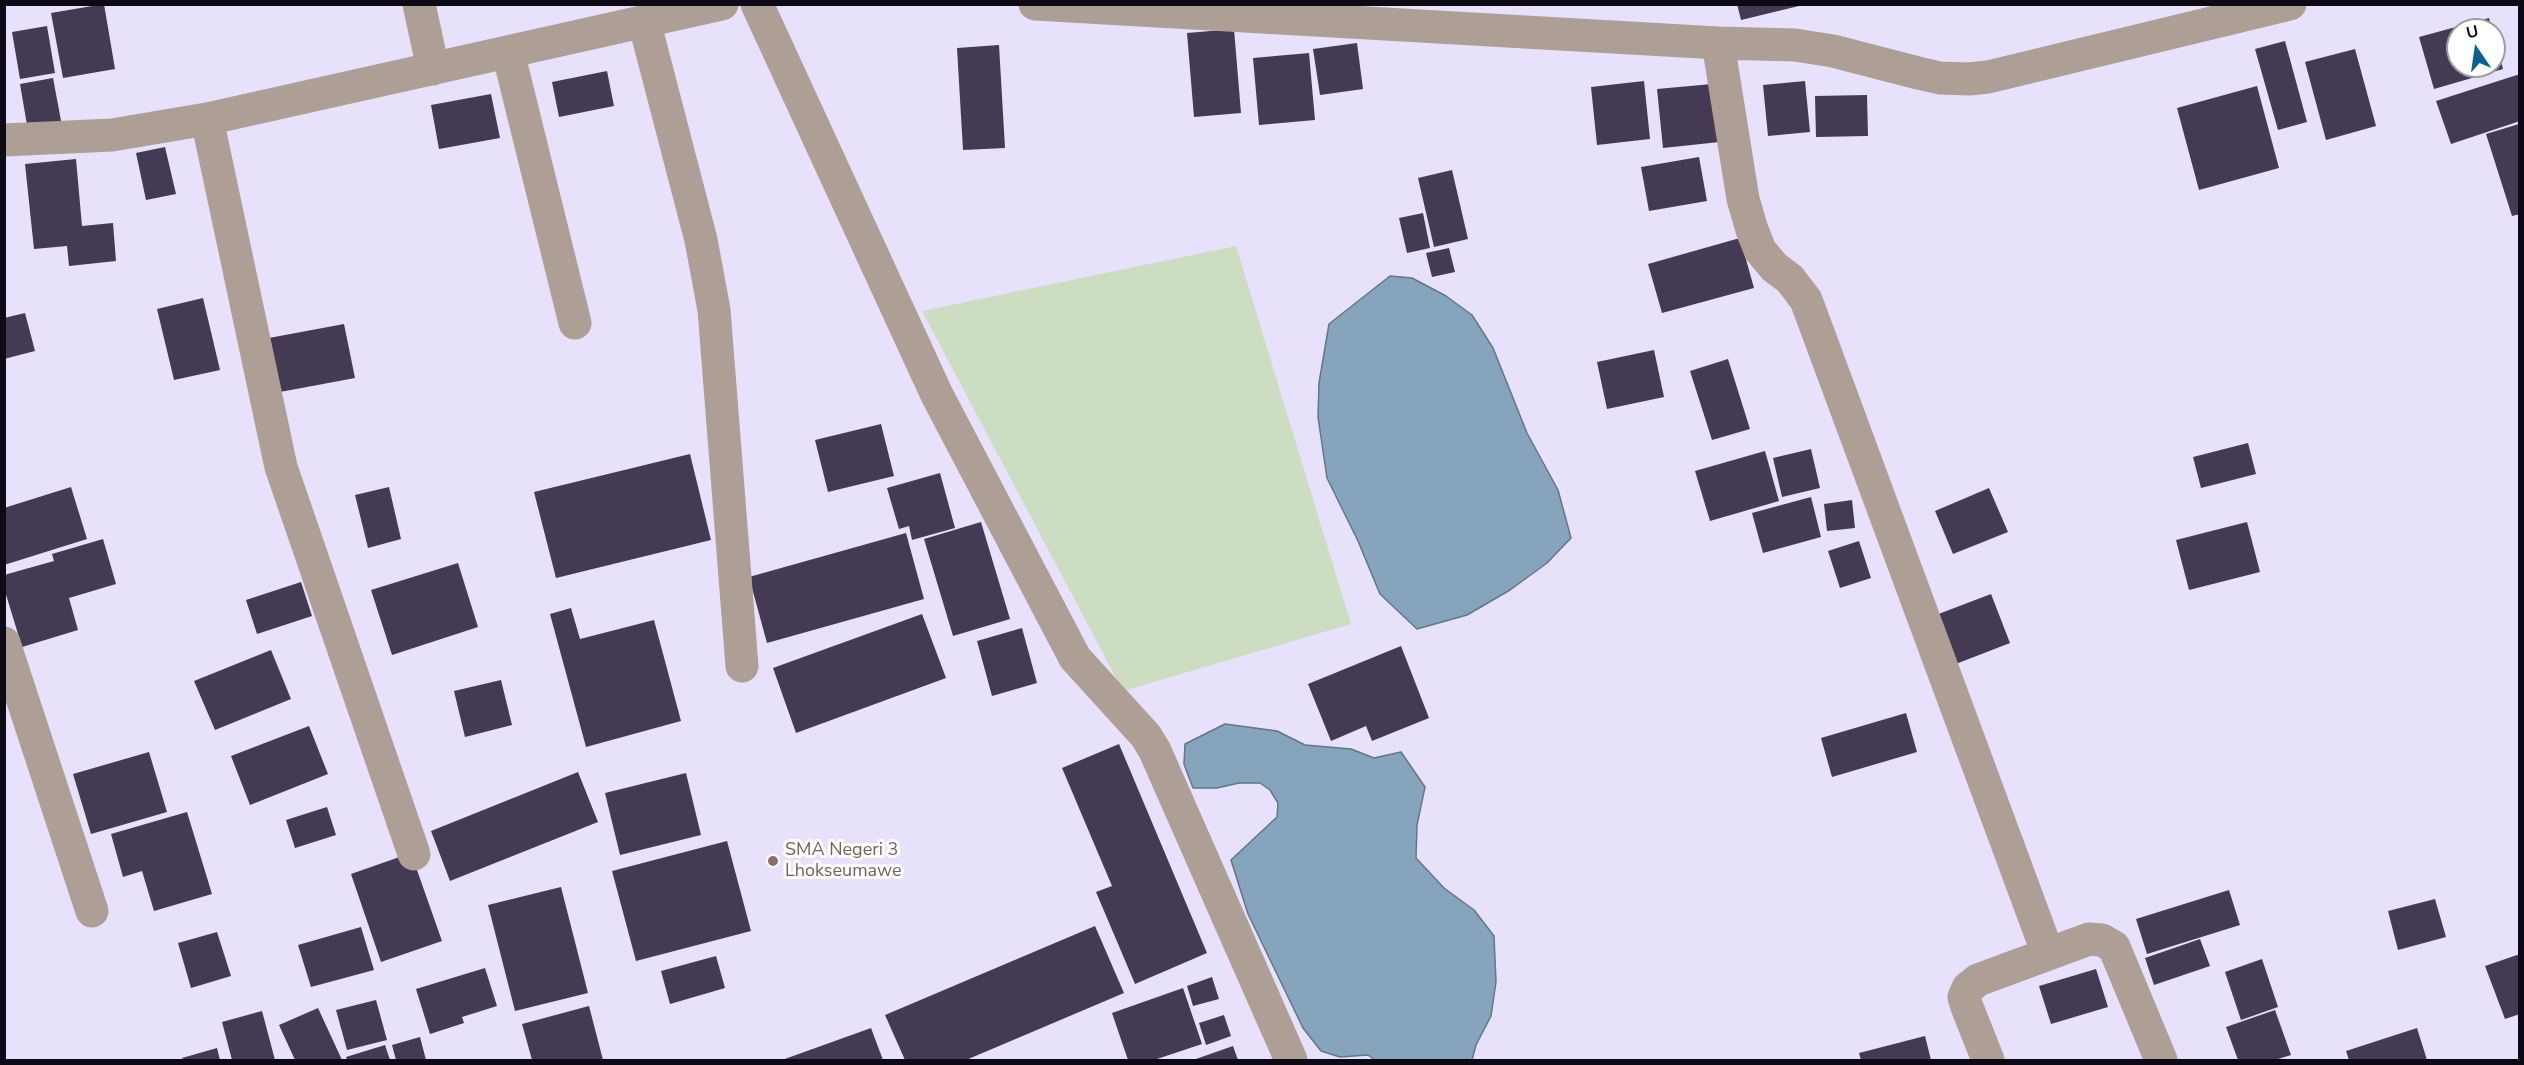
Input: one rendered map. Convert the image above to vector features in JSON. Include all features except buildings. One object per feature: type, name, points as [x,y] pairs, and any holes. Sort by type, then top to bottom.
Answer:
[{"type":"street","points":[[419,4],[433,69]]},
{"type":"street","points":[[4,140],[112,135],[207,119],[722,4]]},
{"type":"street","points":[[757,4],[937,395],[1075,658],[1146,736],[1155,751],[1291,1060]]},
{"type":"street","points":[[1035,4],[1718,43],[1795,45],[1833,51],[1941,78],[1969,79],[2000,75],[2290,4]]},
{"type":"street","points":[[644,21],[701,240],[714,310],[742,666]]},
{"type":"street","points":[[1718,43],[1743,199],[1752,230],[1760,250],[1774,267],[1795,284],[1806,300],[2048,954]]},
{"type":"street","points":[[508,52],[575,323]]},
{"type":"street","points":[[207,119],[281,467],[414,854]]},
{"type":"street","points":[[4,643],[92,911]]},
{"type":"street","points":[[1988,1060],[1967,1007],[1965,997],[1968,988],[1978,980],[2089,939],[2102,940],[2114,947],[2161,1060]]},
{"type":"green space","points":[[1236,246],[1351,624],[1123,691],[922,311]]},
{"type":"water","points":[[1390,276],[1412,278],[1446,296],[1472,315],[1493,348],[1527,433],[1558,490],[1571,538],[1547,563],[1510,590],[1467,615],[1417,629],[1380,594],[1358,541],[1327,478],[1318,417],[1319,383],[1329,324]]},
{"type":"water","points":[[1225,724],[1277,731],[1305,745],[1351,749],[1374,758],[1401,752],[1425,787],[1417,825],[1416,858],[1444,888],[1474,910],[1494,936],[1496,982],[1491,1016],[1476,1045],[1472,1060],[1375,1060],[1368,1055],[1340,1057],[1321,1051],[1303,1028],[1248,914],[1231,860],[1277,817],[1278,803],[1270,790],[1260,783],[1193,788],[1184,764],[1185,744]]},
{"type":"place","name":"SMA Negeri 3 Lhokseumawe","points":[[773,861]]}]
